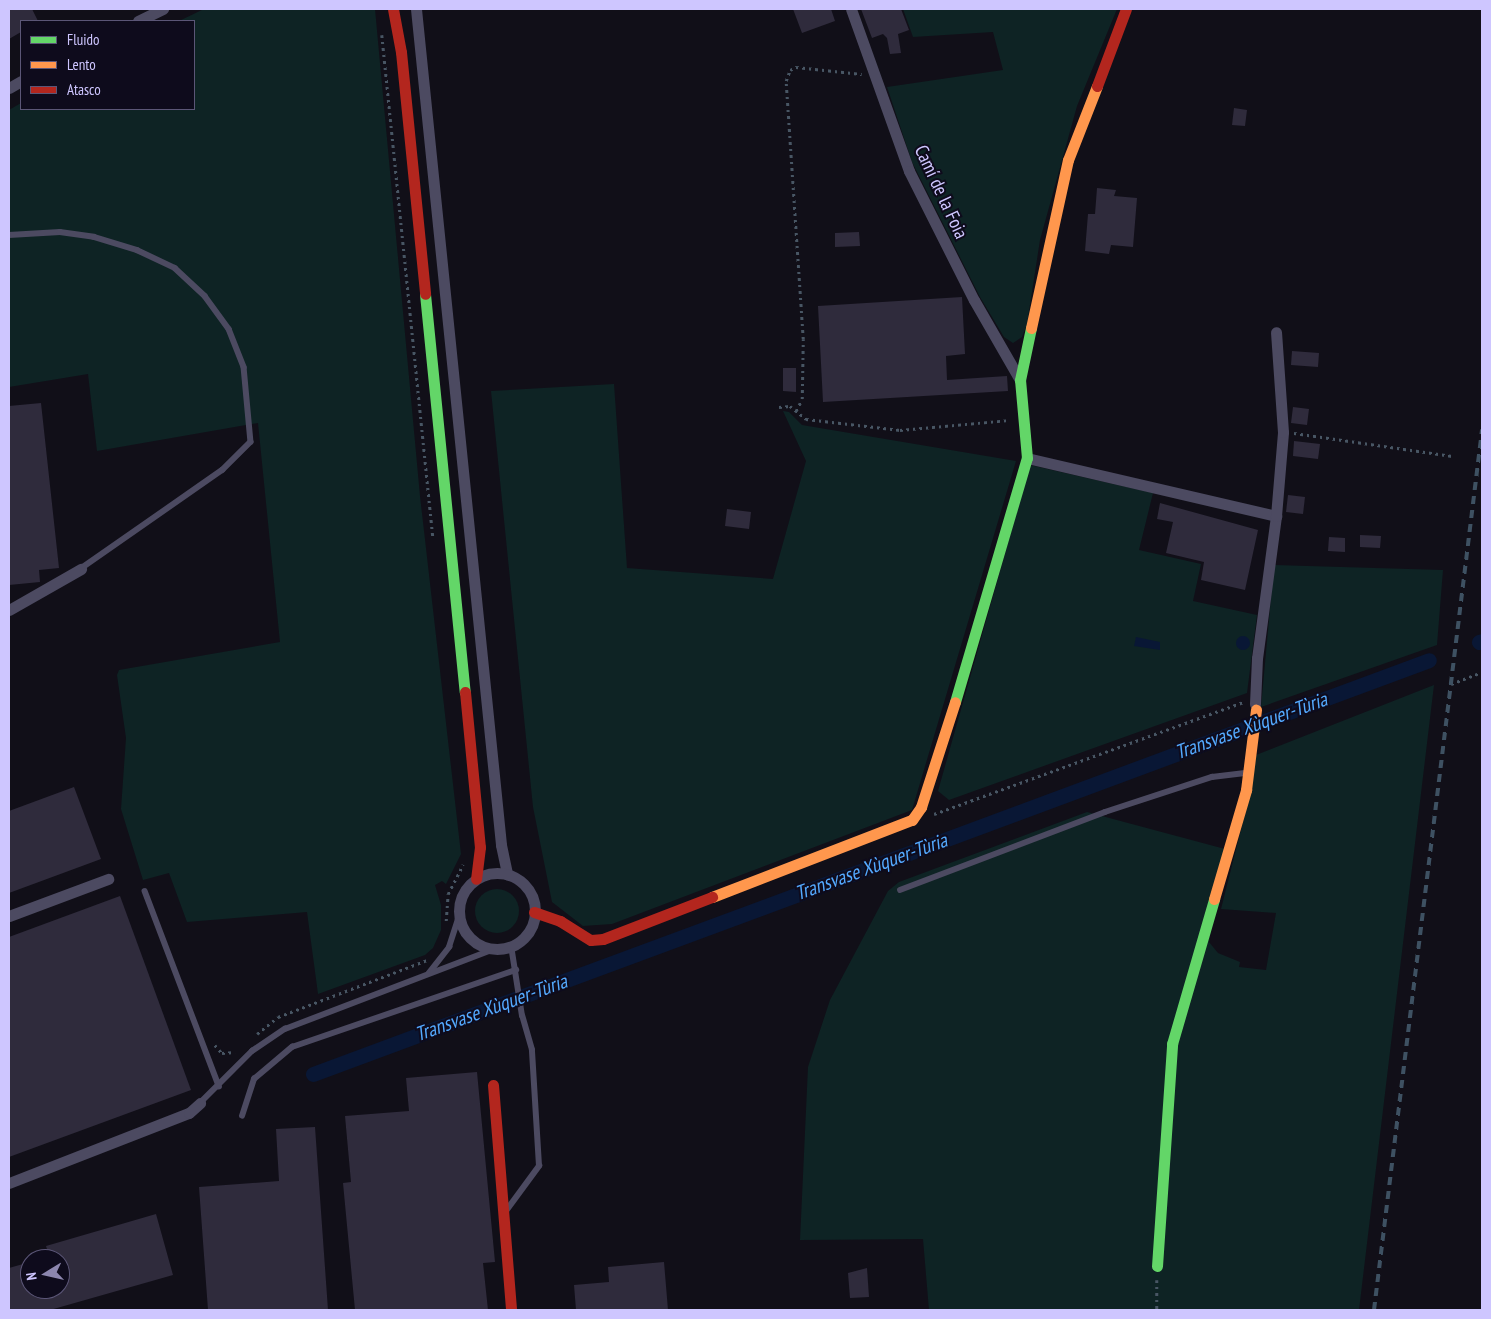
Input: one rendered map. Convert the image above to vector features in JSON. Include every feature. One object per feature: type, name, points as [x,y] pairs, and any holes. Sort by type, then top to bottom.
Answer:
[{"type":"street","points":[[140,20],[163,9]]},
{"type":"street","points":[[393,9],[401,52],[480,847],[476,879]]},
{"type":"street","points":[[416,9],[501,845],[507,874]]},
{"type":"street","name":"Camí de la Foia","points":[[851,9],[909,171],[974,300],[1020,380]]},
{"type":"street","points":[[534,912],[560,922],[591,940],[603,939],[912,820],[921,807],[960,686],[1028,458],[1020,380],[1068,160],[1126,9]]},
{"type":"street","points":[[9,88],[20,82]]},
{"type":"street","points":[[1157,1266],[1172,1044],[1249,772],[1254,740],[1257,658],[1276,516],[1283,432],[1276,332]]},
{"type":"street","points":[[1028,458],[1276,516]]},
{"type":"street","points":[[9,610],[81,569]]},
{"type":"street","points":[[496,873],[507,874],[527,888],[534,912],[528,932],[511,946],[495,949],[475,942],[465,931],[459,916],[462,895],[476,879],[496,873]]},
{"type":"street","points":[[9,916],[108,879]]},
{"type":"street","points":[[493,1085],[511,1310]]},
{"type":"street","points":[[9,1183],[189,1113],[200,1103]]},
{"type":"lane","points":[[9,234],[60,232],[94,237],[137,250],[175,268],[205,296],[229,329],[244,367],[251,442],[224,470],[81,569]]},
{"type":"lane","points":[[900,890],[1105,812],[1212,777],[1249,772]]},
{"type":"lane","points":[[144,891],[219,1086]]},
{"type":"lane","points":[[429,974],[450,947],[459,916]]},
{"type":"lane","points":[[504,1212],[538,1166],[532,1050],[522,1016],[511,946]]},
{"type":"lane","points":[[200,1103],[252,1051],[285,1028],[495,949]]},
{"type":"lane","points":[[242,1116],[254,1079],[292,1047],[516,970]]},
{"type":"path","points":[[381,28],[434,542]]},
{"type":"path","points":[[796,411],[802,399],[803,339],[786,81],[790,70],[796,67],[864,74],[873,70]]},
{"type":"path","points":[[779,406],[790,406],[806,419],[900,430],[1023,419]]},
{"type":"path","points":[[1283,432],[1452,456]]},
{"type":"path","points":[[1452,684],[1482,672]]},
{"type":"path","points":[[912,820],[971,803],[1243,702]]},
{"type":"path","points":[[446,924],[448,894],[466,858]]},
{"type":"path","points":[[256,1035],[278,1017],[432,958]]},
{"type":"path","points":[[201,1040],[212,1036],[222,1053],[234,1053],[242,1047]]},
{"type":"path","points":[[1157,1266],[1157,1310]]},
{"type":"green space","points":[[204,9],[375,9],[420,496],[461,854],[446,884],[442,881],[435,885],[441,905],[441,930],[433,948],[425,955],[318,994],[307,912],[187,922],[169,873],[143,880],[121,809],[126,738],[117,675],[119,670],[280,642],[258,423],[97,451],[88,374],[9,387],[9,110],[20,104],[20,110],[195,110],[195,20],[181,20]]},
{"type":"green space","points":[[903,9],[1117,9],[1077,106],[1040,240],[1027,324],[1022,337],[1013,343],[1004,337],[980,297],[912,162],[887,87],[1003,70],[993,32],[913,37]]},
{"type":"green space","points":[[614,384],[627,568],[773,579],[806,461],[783,411],[789,412],[802,425],[1016,461],[912,810],[612,924],[583,926],[552,902],[533,807],[491,391]]},
{"type":"green space","points":[[1030,465],[1153,493],[1139,550],[1201,564],[1193,601],[1257,615],[1247,693],[949,800],[938,791]]},
{"type":"green space","points":[[1274,565],[1443,570],[1437,645],[1261,707]]},
{"type":"green space","points":[[1434,685],[1359,1310],[929,1310],[923,1239],[800,1240],[808,1067],[830,1000],[888,891],[899,882],[1087,812],[1225,849],[1209,942],[1218,953],[1240,962],[1239,967],[1266,970],[1276,913],[1221,909],[1249,798],[1256,755]]},
{"type":"green space","points":[[497,889],[509,893],[515,899],[519,911],[515,923],[509,929],[497,933],[485,929],[479,923],[475,911],[479,899],[485,893]]},
{"type":"water","points":[[1243,636],[1248,638],[1250,643],[1248,648],[1243,650],[1238,648],[1236,643],[1238,638]]},
{"type":"water","points":[[1136,637],[1160,642],[1160,650],[1134,646]]},
{"type":"building","points":[[9,9],[32,9],[38,20],[20,20],[20,33],[9,39]]},
{"type":"building","points":[[793,9],[831,9],[835,21],[802,33]]},
{"type":"building","points":[[861,9],[901,9],[909,30],[898,34],[901,53],[890,54],[887,38],[883,34],[872,38]]},
{"type":"building","points":[[1234,108],[1247,110],[1245,126],[1232,125]]},
{"type":"building","points":[[1097,188],[1116,190],[1114,196],[1137,198],[1133,247],[1111,245],[1109,254],[1085,251],[1088,214],[1095,214]]},
{"type":"building","points":[[859,232],[860,246],[835,247],[835,233]]},
{"type":"building","points":[[962,297],[965,354],[946,356],[947,380],[1007,376],[1008,391],[823,402],[818,306]]},
{"type":"building","points":[[1292,351],[1319,353],[1318,367],[1291,365]]},
{"type":"building","points":[[783,368],[796,368],[796,392],[783,391]]},
{"type":"building","points":[[41,403],[59,568],[39,570],[40,582],[9,585],[9,406]]},
{"type":"building","points":[[1293,407],[1309,409],[1307,425],[1291,423]]},
{"type":"building","points":[[1294,441],[1320,444],[1318,459],[1293,456]]},
{"type":"building","points":[[1288,495],[1305,497],[1303,514],[1286,512]]},
{"type":"building","points":[[1160,503],[1258,530],[1245,590],[1201,580],[1204,562],[1166,553],[1173,522],[1157,519]]},
{"type":"building","points":[[727,509],[751,512],[749,529],[725,526]]},
{"type":"building","points":[[1360,535],[1381,536],[1380,548],[1360,547]]},
{"type":"building","points":[[1329,537],[1345,538],[1345,552],[1328,551]]},
{"type":"building","points":[[74,787],[101,859],[9,893],[9,811]]},
{"type":"building","points":[[120,896],[191,1090],[9,1157],[9,937]]},
{"type":"building","points":[[477,1072],[495,1262],[483,1263],[488,1310],[355,1310],[343,1183],[351,1182],[345,1116],[409,1111],[406,1078]]},
{"type":"building","points":[[315,1127],[328,1310],[208,1310],[199,1187],[279,1181],[276,1129]]},
{"type":"building","points":[[156,1214],[173,1275],[50,1310],[9,1310],[9,1268],[20,1265],[20,1299],[70,1299],[70,1249],[47,1249],[46,1246]]},
{"type":"building","points":[[664,1262],[668,1310],[576,1310],[574,1285],[609,1282],[608,1267]]},
{"type":"building","points":[[867,1268],[869,1297],[850,1298],[848,1273]]},
{"type":"waterway","name":"Transvase Xùquer-Tùria","points":[[313,1074],[1429,660]]},
{"type":"railway","points":[[1374,1310],[1482,430]]},
{"type":"traffic: fast","points":[[425,294],[465,692]]},
{"type":"traffic: fast","points":[[955,702],[1027,458],[1020,380],[1031,328]]},
{"type":"traffic: fast","points":[[1157,1266],[1172,1044],[1214,899]]},
{"type":"traffic: slow","points":[[1031,328],[1068,160],[1097,86]]},
{"type":"traffic: slow","points":[[712,897],[912,820],[921,807],[955,702]]},
{"type":"traffic: slow","points":[[1214,899],[1246,790],[1256,710]]},
{"type":"traffic: jam","points":[[393,9],[401,52],[425,294]]},
{"type":"traffic: jam","points":[[1097,86],[1126,9]]},
{"type":"traffic: jam","points":[[465,692],[480,847],[476,879]]},
{"type":"traffic: jam","points":[[534,912],[560,921],[591,940],[603,939],[712,897]]},
{"type":"traffic: jam","points":[[493,1085],[511,1310]]}]
